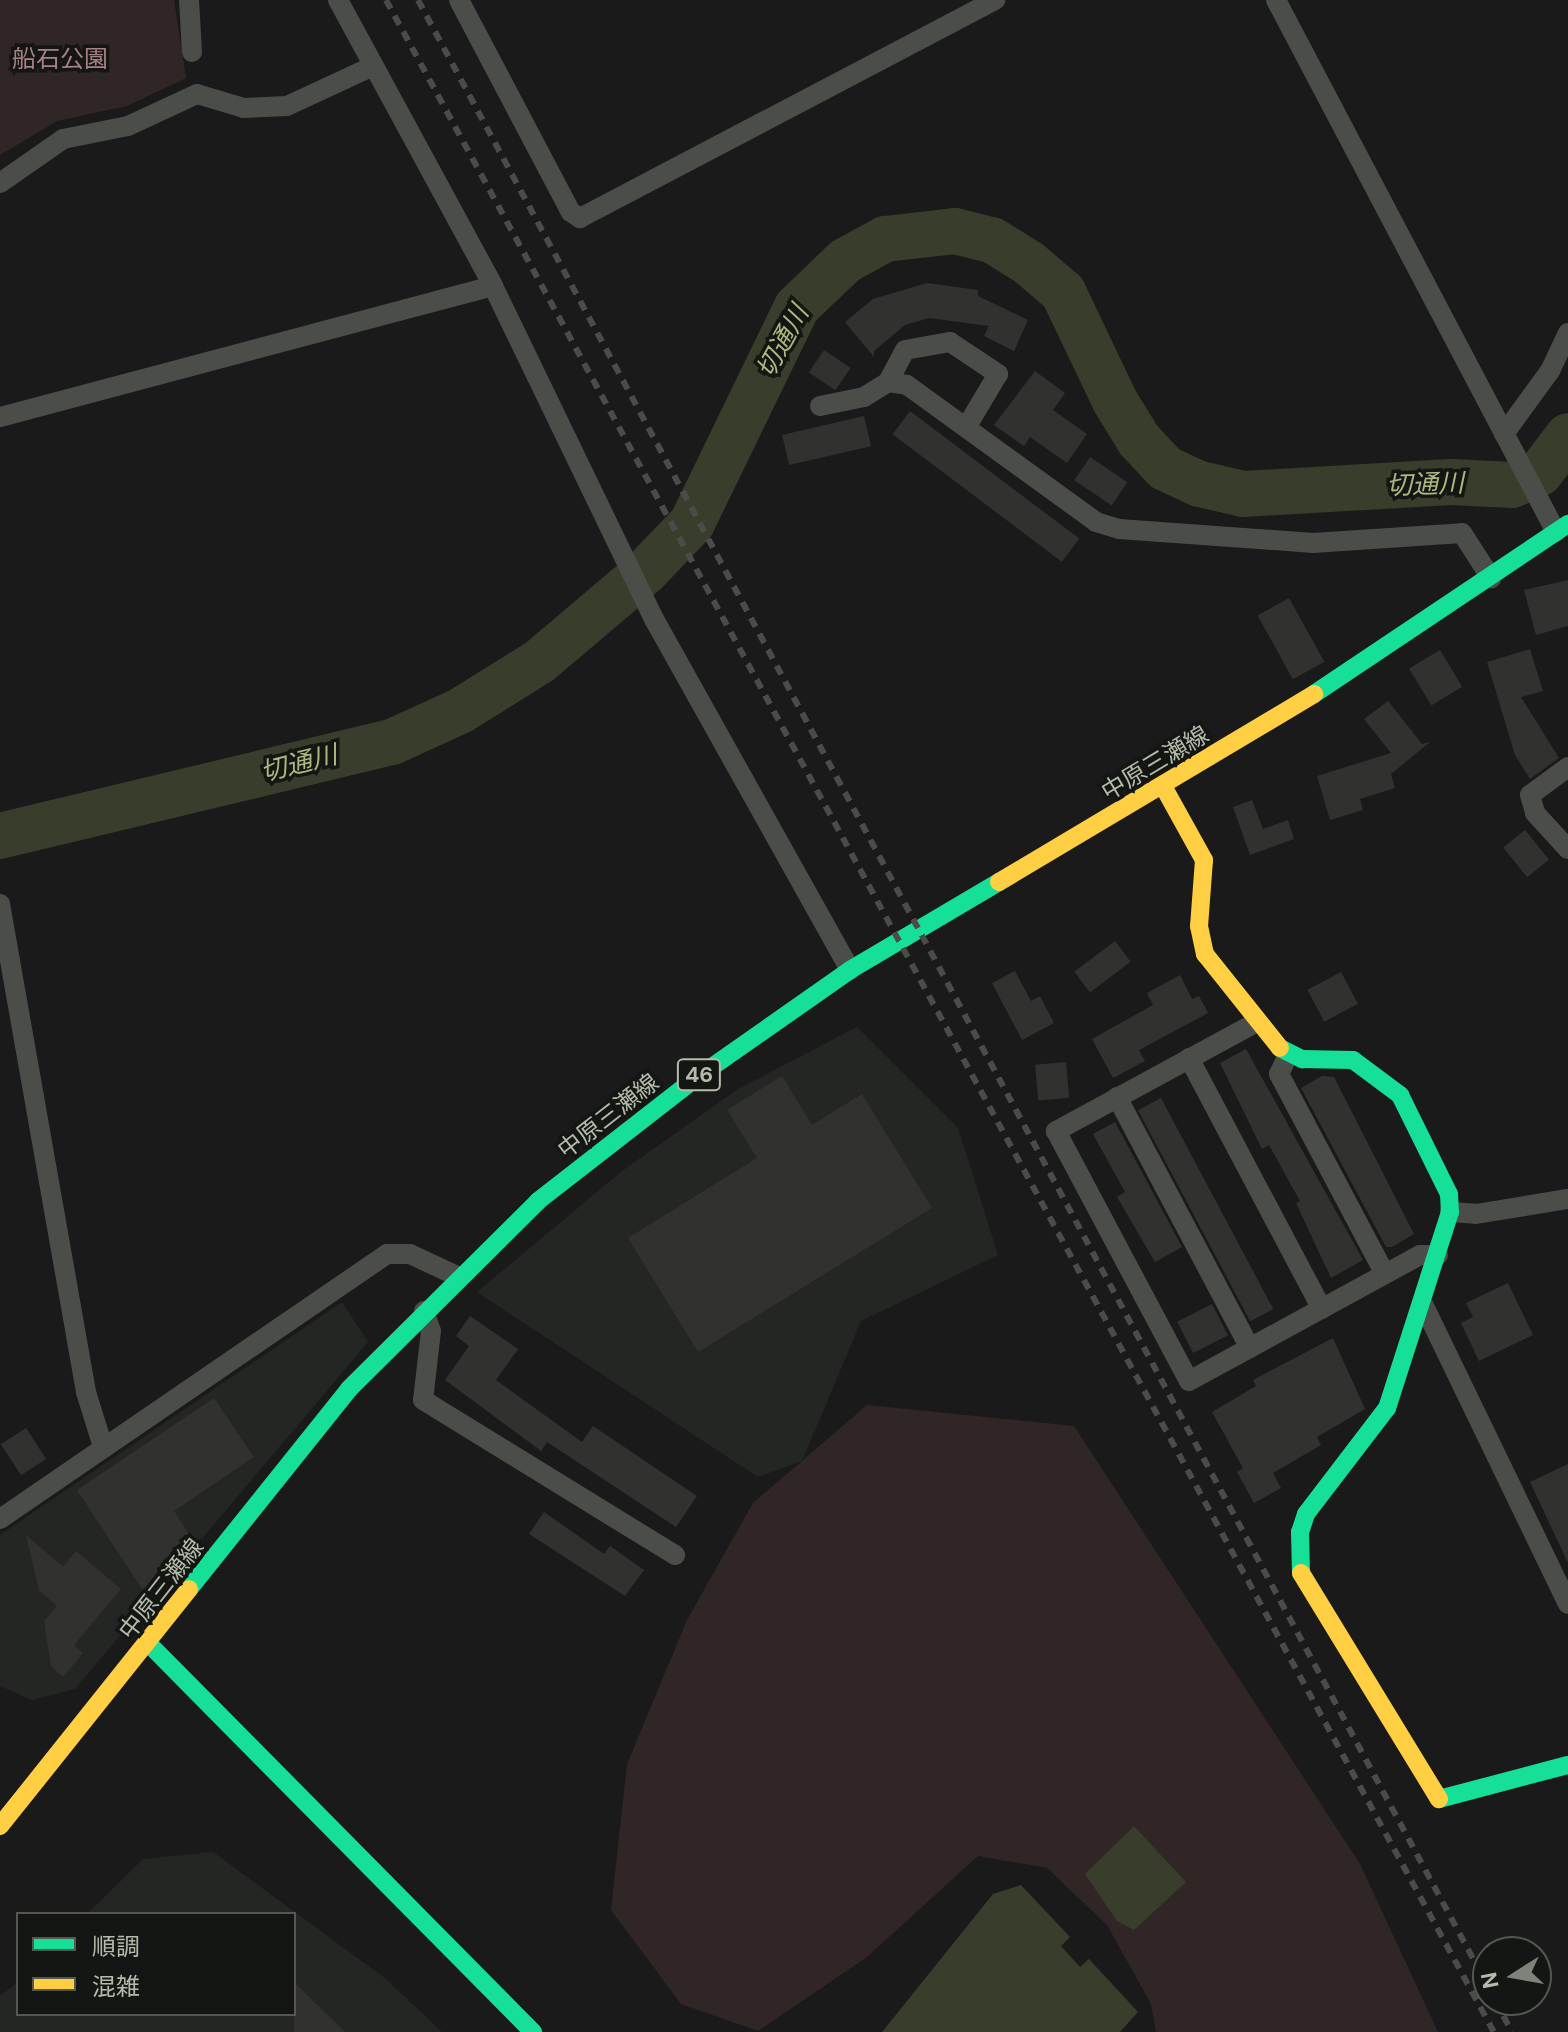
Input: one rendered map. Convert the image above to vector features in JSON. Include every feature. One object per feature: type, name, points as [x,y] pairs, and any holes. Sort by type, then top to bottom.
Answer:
[{"type":"main road","name":"中原三瀬線","points":[[0,1826],[149,1644],[349,1389],[457,1276],[538,1201],[696,1078],[850,970],[1297,706],[1562,528]]},
{"type":"main road","points":[[1163,786],[1204,860],[1199,941],[1257,1022],[1288,1055],[1353,1060],[1392,1087],[1449,1194],[1450,1212],[1438,1255],[1387,1408],[1306,1514],[1300,1532],[1301,1580],[1440,1801],[1568,1765]]},
{"type":"main road","points":[[149,1644],[533,2032]]},
{"type":"street","points":[[189,0],[192,52]]},
{"type":"street","points":[[338,0],[493,286],[607,529],[654,619],[850,970]]},
{"type":"street","points":[[459,0],[571,212],[580,218],[995,0]]},
{"type":"street","points":[[1276,0],[1504,434],[1562,528]]},
{"type":"street","points":[[0,183],[63,139],[128,126],[197,94],[244,108],[287,106],[373,66]]},
{"type":"street","points":[[0,417],[493,286]]},
{"type":"street","points":[[1504,434],[1550,371],[1568,333]]},
{"type":"street","points":[[820,406],[864,397],[888,382],[905,350],[950,342],[998,374],[967,426]]},
{"type":"street","points":[[888,382],[907,385],[1096,522],[1119,529],[1313,543],[1462,533],[1491,578]]},
{"type":"street","points":[[1568,767],[1530,795],[1535,813],[1568,849]]},
{"type":"street","points":[[0,904],[86,1392],[103,1447]]},
{"type":"street","points":[[1257,1022],[1056,1131],[1189,1381],[1420,1255],[1438,1255]]},
{"type":"street","points":[[1288,1055],[1279,1074],[1385,1274]]},
{"type":"street","points":[[1189,1058],[1322,1309]]},
{"type":"street","points":[[1117,1097],[1250,1348]]},
{"type":"street","points":[[1450,1212],[1476,1214],[1568,1199]]},
{"type":"street","points":[[0,1519],[387,1254],[410,1254],[457,1276]]},
{"type":"street","points":[[1423,1304],[1568,1604]]},
{"type":"street","points":[[424,1311],[431,1331],[423,1400],[675,1555]]},
{"type":"shaded area","points":[[857,1027],[958,1128],[998,1255],[861,1321],[802,1461],[758,1477],[477,1292],[622,1171],[738,1089]]},
{"type":"shaded area","points":[[342,1302],[368,1342],[75,1689],[32,1700],[0,1686],[0,1535]]},
{"type":"shaded area","points":[[1134,1826],[1186,1882],[1134,1930],[1117,1921],[1085,1874]]},
{"type":"shaded area","points":[[213,1852],[295,1912],[89,1912],[143,1859]]},
{"type":"shaded area","points":[[1021,1885],[1070,1937],[1061,1946],[1080,1967],[1089,1959],[1138,2012],[1120,2032],[882,2032],[993,1894]]},
{"type":"shaded area","points":[[296,1913],[386,1979],[442,2032],[0,2032],[0,1996],[16,1984],[16,2016],[296,2016]]},
{"type":"green space","name":"船石公園","points":[[0,0],[174,0],[186,78],[127,106],[57,121],[0,155]]},
{"type":"green space","points":[[867,1405],[1074,1426],[1360,1864],[1438,2032],[1156,2032],[1151,2004],[1107,1925],[1047,1868],[978,1856],[867,1957],[758,2031],[681,2004],[611,1910],[627,1764],[687,1620],[753,1503]]},
{"type":"building","points":[[927,283],[978,290],[978,296],[1028,320],[1014,351],[984,336],[989,326],[929,318],[905,325],[874,351],[874,357],[845,322],[873,299]]},
{"type":"building","points":[[824,350],[851,368],[835,390],[809,372]]},
{"type":"building","points":[[1035,371],[1065,393],[1053,410],[1087,434],[1067,463],[1030,437],[1024,446],[994,425]]},
{"type":"building","points":[[910,411],[1079,539],[1062,562],[893,434]]},
{"type":"building","points":[[864,416],[871,446],[789,465],[782,435]]},
{"type":"building","points":[[1090,457],[1127,482],[1112,505],[1074,480]]},
{"type":"building","points":[[1568,580],[1568,626],[1536,635],[1524,590]]},
{"type":"building","points":[[1289,598],[1324,662],[1293,679],[1258,615]]},
{"type":"building","points":[[1530,649],[1543,691],[1521,697],[1559,758],[1530,779],[1515,755],[1487,662]]},
{"type":"building","points":[[1440,650],[1462,687],[1431,705],[1409,669]]},
{"type":"building","points":[[1388,701],[1422,744],[1430,742],[1391,774],[1395,788],[1360,799],[1363,810],[1330,820],[1317,776],[1391,753],[1364,719]]},
{"type":"building","points":[[1252,800],[1263,829],[1288,820],[1294,839],[1250,855],[1233,807]]},
{"type":"building","points":[[1525,830],[1549,860],[1527,877],[1503,848]]},
{"type":"building","points":[[1115,941],[1131,962],[1090,992],[1074,972]]},
{"type":"building","points":[[1015,971],[1031,1001],[1040,996],[1054,1023],[1022,1040],[992,983]]},
{"type":"building","points":[[1341,972],[1358,1004],[1324,1022],[1307,990]]},
{"type":"building","points":[[1180,975],[1192,999],[1199,996],[1208,1013],[1139,1050],[1145,1061],[1113,1078],[1092,1039],[1153,1005],[1147,993]]},
{"type":"building","points":[[1246,1049],[1363,1260],[1331,1278],[1296,1203],[1300,1201],[1269,1145],[1262,1149],[1220,1063]]},
{"type":"building","points":[[1066,1062],[1069,1098],[1038,1101],[1035,1065]]},
{"type":"building","points":[[782,1076],[812,1125],[862,1094],[932,1208],[698,1352],[628,1238],[757,1158],[727,1110]]},
{"type":"building","points":[[1322,1076],[1334,1077],[1414,1234],[1392,1247],[1386,1247],[1301,1088]]},
{"type":"building","points":[[1161,1098],[1273,1309],[1250,1321],[1138,1110]]},
{"type":"building","points":[[1115,1122],[1182,1247],[1155,1262],[1117,1197],[1125,1192],[1093,1134]]},
{"type":"building","points":[[1508,1283],[1533,1335],[1479,1361],[1461,1323],[1473,1317],[1466,1303]]},
{"type":"building","points":[[1212,1304],[1228,1335],[1193,1353],[1177,1322]]},
{"type":"building","points":[[470,1316],[518,1349],[496,1380],[582,1442],[593,1426],[697,1496],[676,1527],[547,1442],[541,1451],[445,1380],[469,1346],[456,1336]]},
{"type":"building","points":[[1333,1338],[1365,1409],[1317,1437],[1321,1445],[1273,1473],[1281,1488],[1254,1503],[1237,1472],[1243,1468],[1212,1412],[1256,1386],[1253,1380]]},
{"type":"building","points":[[214,1398],[254,1457],[174,1511],[191,1537],[144,1592],[77,1490]]},
{"type":"building","points":[[26,1428],[46,1459],[21,1475],[1,1444]]},
{"type":"building","points":[[1568,1464],[1568,1563],[1530,1482]]},
{"type":"building","points":[[544,1512],[604,1554],[610,1546],[644,1570],[625,1596],[529,1534]]},
{"type":"building","points":[[26,1535],[63,1567],[76,1551],[121,1589],[74,1645],[83,1653],[63,1677],[51,1666],[44,1621],[57,1606],[39,1590]]},
{"type":"building","points":[[296,1984],[345,2032],[294,2032]]},
{"type":"waterway","name":"切通川","points":[[0,836],[392,742],[460,711],[540,661],[646,571],[692,523],[797,307],[845,261],[885,239],[955,231],[992,240],[1029,263],[1063,292],[1115,401],[1139,440],[1165,468],[1200,484],[1243,494],[1451,482],[1512,485],[1540,473],[1568,436]]},
{"type":"railway","points":[[386,0],[1494,2032]]},
{"type":"railway","points":[[418,0],[1472,1956]]},
{"type":"railway","points":[[1504,2016],[1512,2032]]},
{"type":"traffic: fast","points":[[1314,694],[1568,524]]},
{"type":"traffic: fast","points":[[189,1589],[349,1389],[538,1201],[696,1078],[850,970],[999,882]]},
{"type":"traffic: fast","points":[[1280,1048],[1302,1059],[1353,1060],[1400,1095],[1449,1194],[1450,1212],[1387,1408],[1306,1514],[1300,1532],[1301,1573]]},
{"type":"traffic: fast","points":[[149,1644],[533,2032]]},
{"type":"traffic: fast","points":[[1439,1799],[1568,1765]]},
{"type":"traffic: slow","points":[[999,882],[1314,694]]},
{"type":"traffic: slow","points":[[1163,786],[1204,860],[1199,926],[1205,954],[1280,1048]]},
{"type":"traffic: slow","points":[[1301,1573],[1439,1799]]},
{"type":"traffic: slow","points":[[0,1826],[189,1589]]}]
